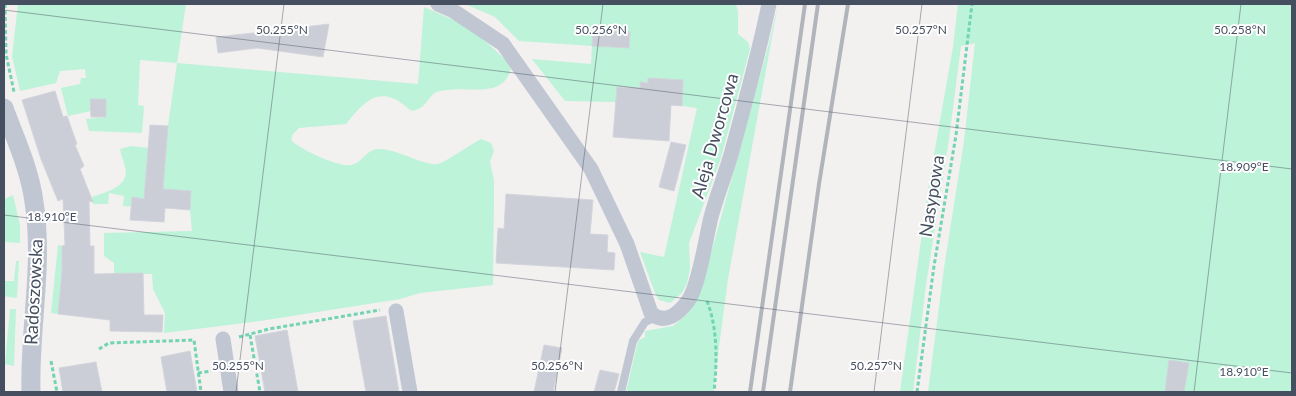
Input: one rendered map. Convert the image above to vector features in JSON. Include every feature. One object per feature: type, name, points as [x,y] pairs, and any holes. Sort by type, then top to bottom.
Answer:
[{"type":"street","points":[[438,4],[452,10],[503,44],[591,168],[627,244],[651,313],[656,317]]},
{"type":"street","name":"Aleja Dworcowa","points":[[656,317],[663,319],[672,317],[689,299],[697,278],[711,217],[732,152],[769,4]]},
{"type":"street","name":"Radoszowska","points":[[4,108],[27,173],[34,201],[37,232],[31,392]]},
{"type":"street","points":[[390,310],[410,392]]},
{"type":"street","points":[[223,339],[231,392]]},
{"type":"lane","points":[[621,392],[633,341],[645,322],[656,317]]},
{"type":"path","name":"Nasypowa","points":[[918,392],[934,266],[956,135],[972,4]]},
{"type":"path","points":[[697,278],[711,311],[717,361],[714,392]]},
{"type":"path","points":[[223,339],[250,335],[269,329],[390,310]]},
{"type":"path","points":[[250,335],[260,392]]},
{"type":"path","points":[[99,349],[109,343],[194,340],[201,392]]},
{"type":"path","points":[[50,355],[57,392]]},
{"type":"green space","points":[[18,4],[186,4],[177,63],[140,60],[138,105],[144,106],[142,133],[89,131],[86,119],[106,117],[91,99],[91,111],[68,116],[61,88],[80,84],[81,78],[86,78],[85,69],[60,71],[56,83],[20,91],[12,56]]},
{"type":"green space","points":[[465,4],[736,4],[738,34],[748,42],[750,49],[720,161],[689,243],[690,269],[687,283],[682,293],[670,303],[659,300],[640,252],[664,257],[697,108],[682,106],[683,80],[649,78],[648,83],[640,83],[640,88],[617,87],[616,102],[565,101],[532,59],[591,64],[592,46],[519,41],[495,17]],"holes":[[[593,31],[630,32],[629,48],[592,46]]]},
{"type":"green space","points":[[778,4],[728,279],[713,392],[626,392],[638,341],[645,337],[645,331],[673,326],[687,314],[699,292],[768,47]]},
{"type":"green space","points":[[958,4],[1292,4],[1292,392],[928,392],[944,268],[964,141],[975,43],[961,46],[949,139],[926,285],[913,392],[900,392],[929,183],[953,47]]},
{"type":"green space","points":[[424,7],[463,24],[509,63],[511,69],[507,78],[500,84],[493,88],[456,89],[436,92],[421,108],[412,111],[395,99],[384,96],[378,97],[365,103],[346,124],[299,128],[293,134],[291,140],[319,157],[344,165],[358,162],[375,149],[386,150],[432,164],[438,164],[481,139],[491,143],[494,151],[490,162],[494,180],[493,285],[420,293],[400,299],[260,321],[164,333],[165,313],[153,289],[152,274],[114,274],[114,263],[104,256],[104,233],[192,231],[191,192],[163,189],[168,126],[177,63],[418,84]]},
{"type":"green space","points":[[131,146],[148,148],[144,207],[123,206],[124,196],[109,193],[108,204],[93,204],[92,197],[107,192],[122,183],[126,170],[120,149]]},
{"type":"green space","points":[[13,195],[20,225],[20,243],[4,242],[4,199]]},
{"type":"green space","points":[[58,245],[62,246],[62,272],[58,314],[51,313]]},
{"type":"green space","points":[[16,261],[19,261],[17,297],[15,298],[4,296],[4,281],[14,281]]},
{"type":"green space","points":[[10,309],[16,309],[14,366],[5,364]]},
{"type":"building","points":[[329,24],[323,57],[257,48],[218,53],[216,37],[253,33],[270,35],[271,31]]},
{"type":"building","points":[[610,30],[630,32],[629,48],[592,46],[593,31],[610,32]]},
{"type":"building","points":[[648,78],[683,80],[682,106],[671,105],[669,141],[613,137],[617,87],[640,88],[640,82],[648,83]]},
{"type":"building","points":[[55,91],[63,117],[67,116],[77,144],[75,145],[84,166],[80,169],[93,202],[89,201],[90,246],[94,246],[94,274],[143,273],[144,315],[163,315],[162,332],[110,331],[110,320],[58,314],[62,272],[62,246],[65,245],[63,199],[58,201],[41,159],[22,100]]},
{"type":"building","points":[[90,99],[106,99],[106,117],[91,117]]},
{"type":"building","points":[[150,125],[168,126],[163,189],[191,191],[190,210],[165,208],[164,222],[130,220],[132,197],[144,199]]},
{"type":"building","points":[[671,142],[686,145],[674,191],[659,187]]},
{"type":"building","points":[[506,194],[593,200],[590,234],[608,235],[607,252],[615,253],[614,270],[496,263],[498,228],[504,229]]},
{"type":"building","points":[[386,316],[399,392],[366,392],[353,321]]},
{"type":"building","points":[[287,330],[298,392],[265,392],[255,336]]},
{"type":"building","points":[[544,345],[562,348],[553,392],[534,392]]},
{"type":"building","points":[[190,351],[197,392],[167,392],[161,357]]},
{"type":"building","points":[[1169,360],[1189,363],[1184,392],[1165,392]]},
{"type":"building","points":[[96,362],[102,392],[63,392],[59,368]]},
{"type":"building","points":[[600,370],[619,374],[614,392],[594,392]]},
{"type":"railway","points":[[750,392],[805,4]]},
{"type":"railway","points":[[763,392],[818,4]]},
{"type":"railway","points":[[790,392],[819,184],[848,4]]}]
